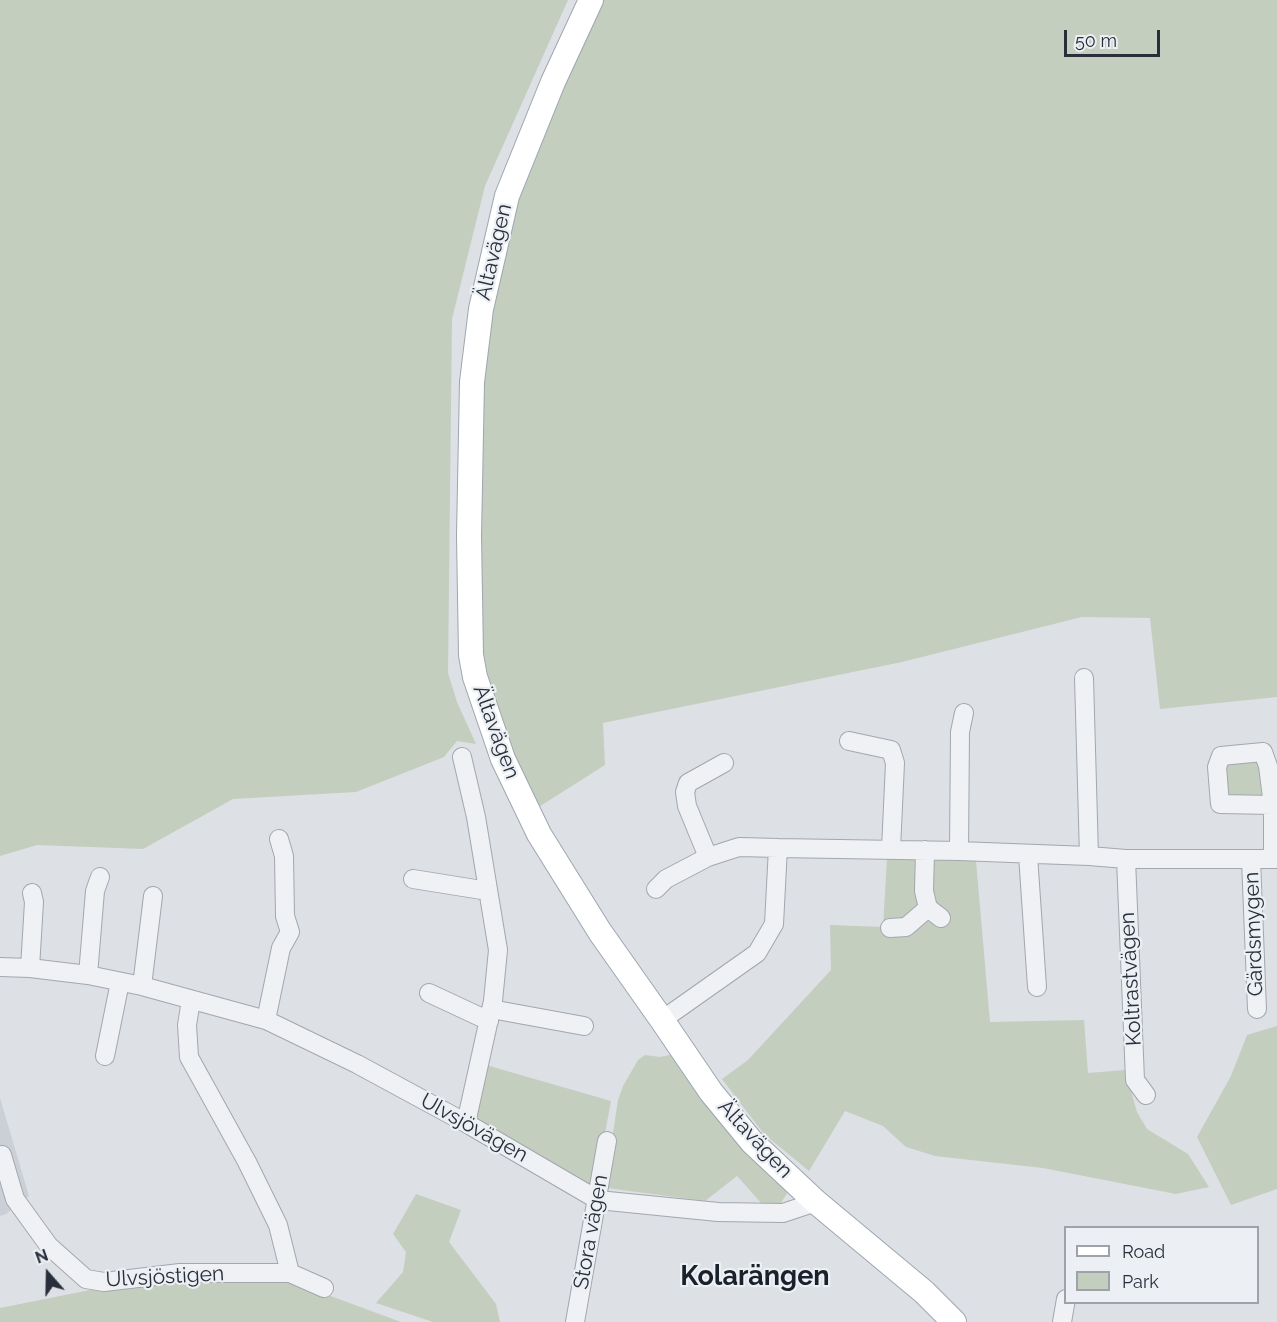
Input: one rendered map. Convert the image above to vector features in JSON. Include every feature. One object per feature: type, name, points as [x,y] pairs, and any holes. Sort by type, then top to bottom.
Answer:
[{"type":"main road","name":"Ältavägen","points":[[591,0],[553,82],[507,196],[481,309],[472,382],[469,536],[471,655],[478,688],[502,759],[539,834],[600,932],[711,1092],[752,1142],[816,1202],[924,1292],[954,1322]]},
{"type":"street","points":[[1084,678],[1089,856]]},
{"type":"street","points":[[959,851],[960,732],[964,713]]},
{"type":"street","points":[[849,741],[891,750],[895,763],[891,849]]},
{"type":"street","points":[[657,889],[666,879],[708,857],[739,847],[959,851],[1126,859],[1275,859],[1275,805],[1268,766],[1270,749],[1221,756],[1217,767],[1220,804],[1275,805]]},
{"type":"street","points":[[462,757],[476,817],[498,950],[490,1015],[466,1123]]},
{"type":"street","points":[[708,857],[687,806],[685,792],[688,783],[724,763]]},
{"type":"street","points":[[266,1020],[281,948],[290,932],[285,916],[284,856],[279,839]]},
{"type":"street","points":[[662,1020],[757,953],[774,924],[778,848]]},
{"type":"street","points":[[890,928],[906,927],[934,913],[924,891],[925,850]]},
{"type":"street","points":[[1028,855],[1037,987]]},
{"type":"street","name":"Koltrastvägen","points":[[1126,859],[1135,1080],[1146,1095]]},
{"type":"street","name":"Gärdsmygen","points":[[1251,860],[1257,1009]]},
{"type":"street","points":[[88,975],[96,891],[100,877]]},
{"type":"street","points":[[413,879],[488,891]]},
{"type":"street","points":[[30,968],[34,902],[32,893]]},
{"type":"street","points":[[142,986],[153,896]]},
{"type":"street","name":"Ulvsjövägen","points":[[0,967],[88,975],[142,986],[266,1020],[357,1064],[466,1123],[598,1200],[718,1212],[783,1214],[816,1202]]},
{"type":"street","points":[[105,1056],[120,982]]},
{"type":"street","points":[[429,993],[490,1015],[584,1026]]},
{"type":"street","points":[[191,1000],[187,1025],[189,1057],[247,1162],[278,1225],[290,1273]]},
{"type":"street","name":"Stora vägen","points":[[575,1322],[607,1141]]},
{"type":"street","name":"Ulvsjöstigen","points":[[2,1155],[15,1199],[49,1246],[86,1279],[104,1282],[180,1273],[290,1273],[324,1287]]},
{"type":"street","points":[[1062,1322],[1064,1304]]},
{"type":"shaded area","points":[[0,1098],[29,1196],[0,1216]]},
{"type":"green space","points":[[0,0],[568,0],[485,186],[452,319],[448,673],[457,702],[476,744],[457,741],[444,757],[356,792],[233,799],[143,849],[37,845],[0,856]]},
{"type":"green space","points":[[597,0],[1277,0],[1277,697],[1160,709],[1150,618],[1082,617],[902,662],[603,723],[605,765],[534,810],[490,689],[480,634],[477,455],[490,295],[511,200]]},
{"type":"green space","points":[[1259,757],[1269,796],[1226,801],[1224,761]]},
{"type":"green space","points":[[887,859],[976,861],[990,1022],[1084,1020],[1088,1073],[1125,1070],[1137,1112],[1147,1129],[1188,1154],[1209,1187],[1176,1194],[1043,1168],[935,1156],[906,1147],[883,1126],[845,1111],[809,1171],[764,1134],[722,1079],[748,1060],[831,970],[830,925],[883,927]]},
{"type":"green space","points":[[1277,1026],[1277,1189],[1231,1205],[1197,1137],[1231,1076],[1247,1035]]},
{"type":"green space","points":[[674,1054],[791,1187],[781,1203],[762,1204],[737,1176],[705,1201],[605,1186],[618,1100],[623,1086],[638,1060],[645,1055],[660,1057]]},
{"type":"green space","points":[[486,1065],[611,1101],[596,1182],[591,1185],[585,1184],[475,1122]]},
{"type":"green space","points":[[416,1194],[461,1210],[449,1242],[496,1304],[500,1322],[433,1322],[376,1303],[403,1272],[406,1252],[393,1234]]},
{"type":"green space","points":[[187,1281],[266,1281],[298,1284],[401,1322],[0,1322],[0,1308],[90,1290]]},
{"type":"district","name":"Kolarängen","points":[[755,1277]]}]
